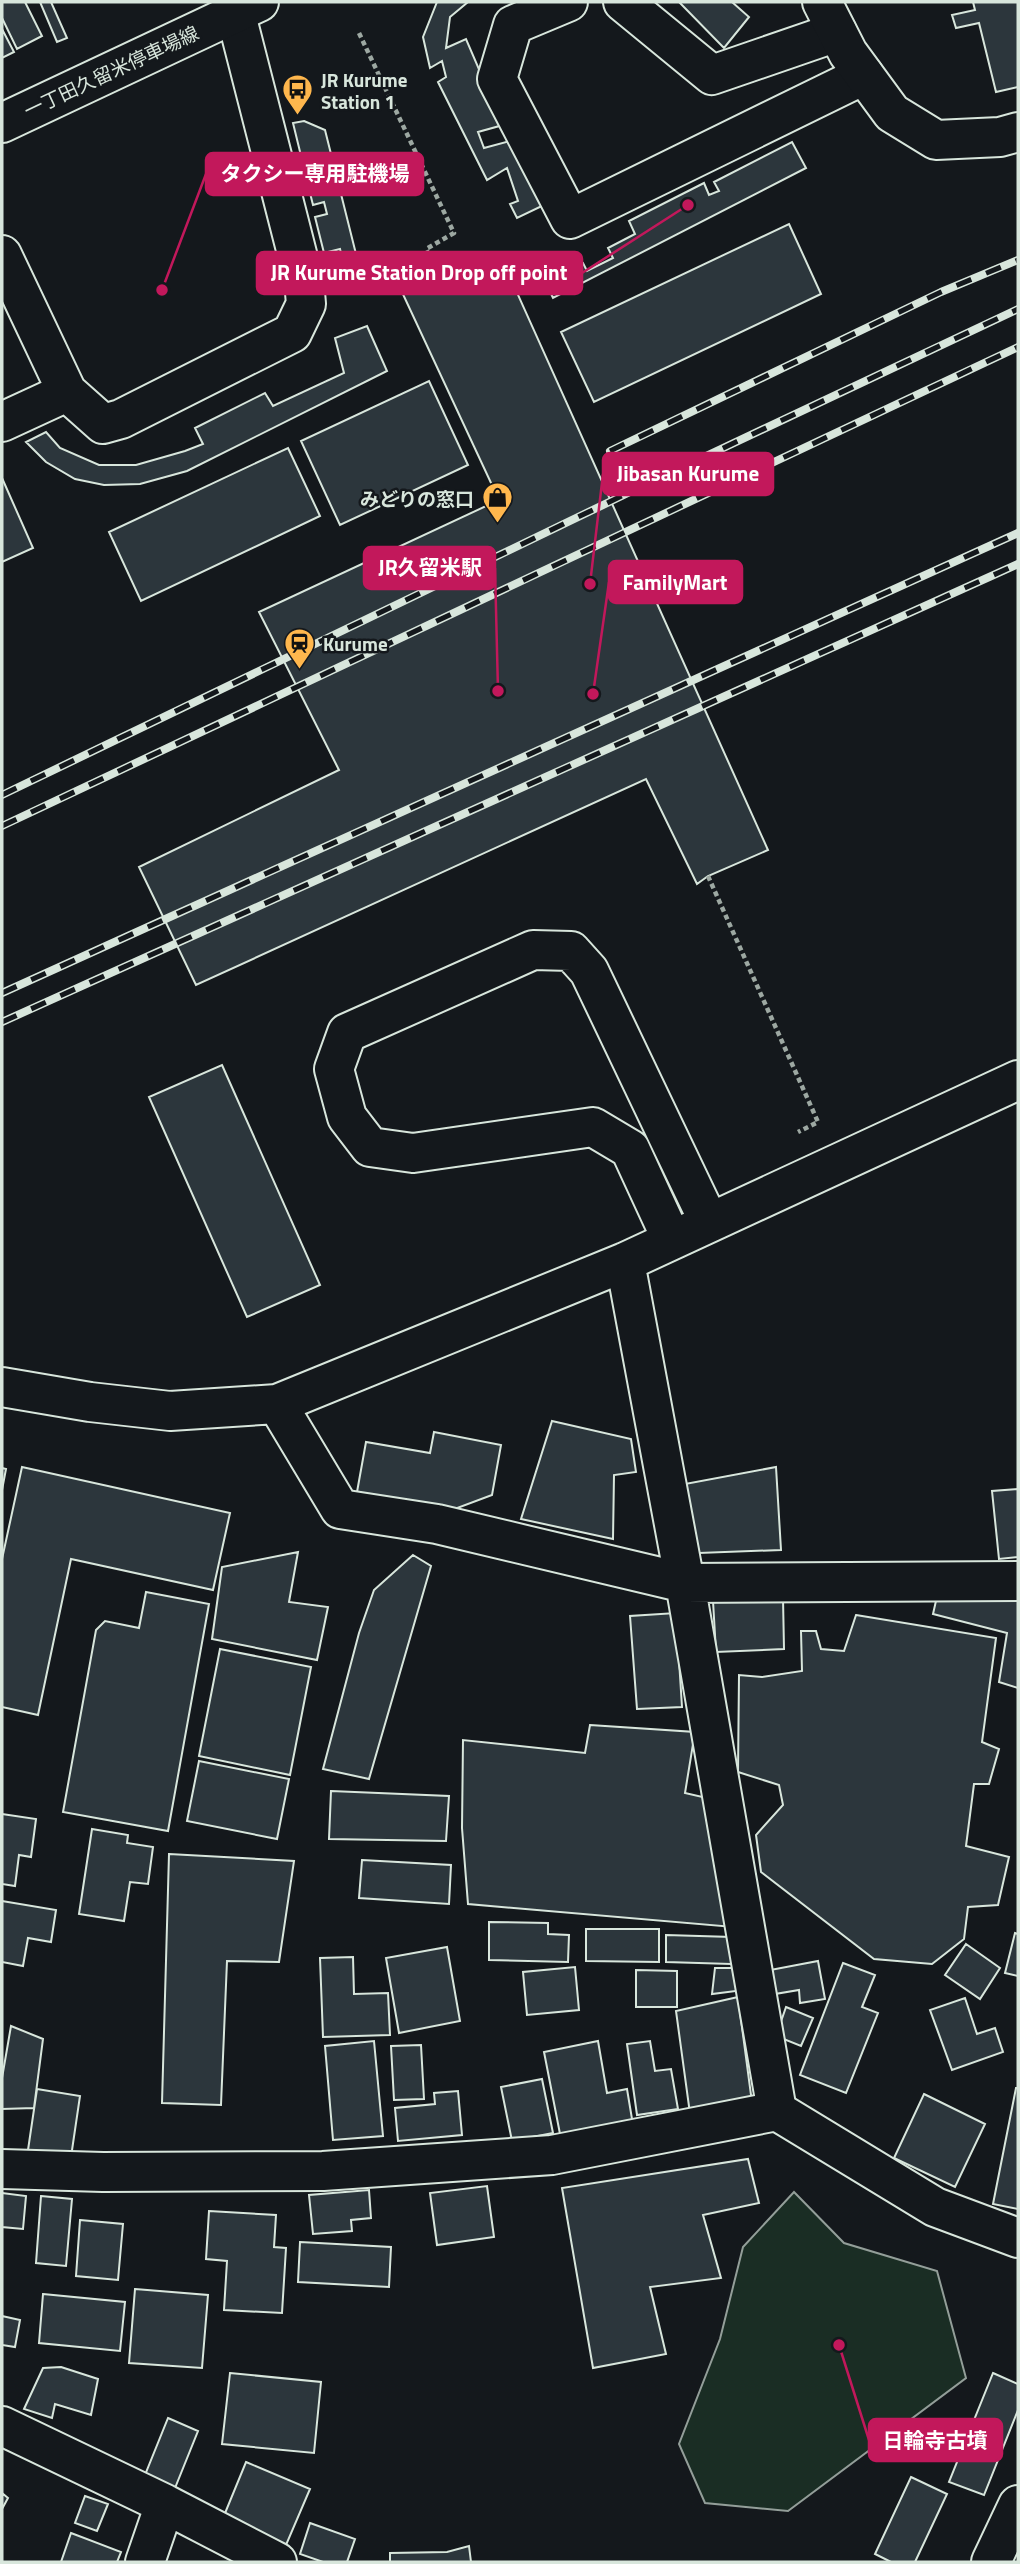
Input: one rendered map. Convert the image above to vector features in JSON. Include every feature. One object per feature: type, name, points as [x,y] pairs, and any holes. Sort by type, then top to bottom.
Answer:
[{"type":"street","points":[[568,2],[513,25],[497,79],[570,219],[864,75]]},
{"type":"street","points":[[623,2],[712,75],[829,17],[848,53],[892,113],[936,140],[1000,137],[1018,132]]},
{"type":"street","points":[[2,255],[67,393],[103,424],[121,419],[292,333],[306,304],[304,281],[242,5]]},
{"type":"street","name":"一丁田久留米停車場線","points":[[2,123],[242,5]]},
{"type":"street","points":[[2,422],[67,393]]},
{"type":"street","points":[[672,1240],[631,1149],[593,1127],[413,1153],[370,1147],[347,1117],[334,1069],[347,1033],[533,950],[571,951],[589,971],[709,1222]]},
{"type":"street","points":[[2,1387],[90,1402],[170,1411],[277,1404],[625,1262],[1018,1080]]},
{"type":"street","points":[[625,1262],[685,1583],[777,2111]]},
{"type":"street","points":[[277,1404],[340,1509],[437,1524],[685,1583],[1018,1581]]},
{"type":"street","points":[[2,2169],[103,2172],[323,2171],[552,2155],[777,2111],[935,2207],[1018,2238]]},
{"type":"street","points":[[2,2426],[165,2504],[277,2562]]},
{"type":"street","points":[[145,2562],[165,2504]]},
{"type":"street","points":[[991,2562],[1018,2505]]},
{"type":"path","points":[[359,33],[454,233],[426,249],[438,273]]},
{"type":"path","points":[[708,876],[818,1122],[796,1133]]},
{"type":"green space","points":[[794,2192],[844,2243],[937,2271],[966,2378],[788,2511],[705,2503],[679,2444],[720,2339],[743,2247]]},
{"type":"building","points":[[2,2],[25,2],[42,36],[17,49],[2,18]]},
{"type":"building","points":[[40,2],[51,2],[67,38],[57,42]]},
{"type":"building","points":[[437,2],[468,2],[450,17],[446,48],[466,39],[503,125],[478,132],[484,148],[514,140],[544,205],[517,218],[510,204],[518,201],[507,168],[487,180],[438,82],[446,77],[442,61],[430,68],[423,37]]},
{"type":"building","points":[[679,2],[732,2],[749,17],[724,48]]},
{"type":"building","points":[[973,2],[1018,2],[1018,87],[996,92],[979,23],[956,28],[952,15],[975,10]]},
{"type":"building","points":[[2,29],[14,52],[2,58]]},
{"type":"building","points":[[304,121],[325,130],[362,278],[348,281],[340,249],[324,253],[315,217],[327,214],[324,202],[313,205],[304,169],[315,166],[313,161],[303,164],[293,123]]},
{"type":"building","points":[[792,142],[806,168],[553,298],[545,281],[583,263],[587,271],[613,258],[608,248],[635,234],[629,221],[704,183],[709,195],[719,191],[714,182]]},
{"type":"building","points":[[789,224],[821,294],[594,402],[561,332]]},
{"type":"building","points":[[479,255],[489,275],[505,266],[768,850],[708,876],[697,884],[646,779],[196,985],[139,867],[339,770],[259,612],[499,500],[401,290]]},
{"type":"building","points":[[367,326],[387,371],[187,471],[140,484],[104,485],[75,479],[46,462],[26,442],[46,432],[60,448],[99,465],[136,465],[185,451],[203,444],[195,428],[265,393],[273,406],[344,373],[335,338]]},
{"type":"building","points":[[429,381],[468,465],[340,525],[301,441]]},
{"type":"building","points":[[288,448],[320,516],[141,601],[109,532]]},
{"type":"building","points":[[2,478],[33,548],[2,562]]},
{"type":"building","points":[[222,1065],[320,1285],[247,1317],[149,1097]]},
{"type":"building","points":[[552,1421],[631,1439],[636,1472],[614,1475],[613,1539],[521,1519]]},
{"type":"building","points":[[434,1432],[501,1445],[492,1495],[452,1510],[357,1492],[366,1442],[430,1453]]},
{"type":"building","points":[[22,1467],[230,1513],[213,1590],[71,1559],[38,1715],[2,1707],[2,1559]]},
{"type":"building","points":[[776,1467],[781,1550],[699,1553],[685,1484]]},
{"type":"building","points":[[2,1468],[6,1469],[2,1490]]},
{"type":"building","points":[[1018,1489],[1018,1557],[999,1559],[992,1491]]},
{"type":"building","points":[[298,1552],[289,1602],[328,1607],[317,1660],[212,1639],[222,1567]]},
{"type":"building","points":[[413,1555],[431,1566],[369,1779],[323,1769],[359,1633],[374,1590]]},
{"type":"building","points":[[146,1592],[209,1604],[168,1831],[63,1812],[96,1630],[105,1621],[139,1628]]},
{"type":"building","points":[[938,1592],[1018,1597],[1018,1688],[999,1682],[1007,1633],[933,1614]]},
{"type":"building","points":[[783,1598],[784,1649],[716,1652],[713,1601]]},
{"type":"building","points":[[676,1613],[682,1707],[637,1709],[630,1616]]},
{"type":"building","points":[[856,1615],[996,1638],[982,1742],[999,1749],[989,1784],[974,1784],[966,1846],[1009,1857],[998,1905],[968,1907],[964,1939],[932,1964],[874,1959],[761,1872],[756,1835],[783,1805],[779,1785],[738,1772],[739,1675],[762,1677],[802,1671],[801,1631],[816,1631],[821,1649],[844,1651]]},
{"type":"building","points":[[220,1649],[311,1667],[290,1775],[199,1756]]},
{"type":"building","points":[[590,1725],[695,1732],[685,1793],[707,1798],[733,1927],[468,1904],[462,1828],[463,1740],[585,1753]]},
{"type":"building","points":[[199,1761],[289,1779],[277,1839],[187,1821]]},
{"type":"building","points":[[331,1791],[449,1796],[446,1841],[329,1839]]},
{"type":"building","points":[[2,1814],[36,1819],[31,1857],[19,1855],[15,1886],[2,1884]]},
{"type":"building","points":[[92,1829],[128,1835],[127,1843],[153,1847],[148,1884],[130,1882],[124,1921],[79,1914]]},
{"type":"building","points":[[169,1854],[294,1861],[279,1962],[227,1961],[221,2105],[162,2103]]},
{"type":"building","points":[[362,1860],[451,1865],[449,1904],[359,1898]]},
{"type":"building","points":[[2,1901],[56,1910],[51,1942],[28,1938],[23,1966],[2,1962]]},
{"type":"building","points":[[489,1922],[548,1923],[548,1934],[569,1935],[568,1962],[489,1960]]},
{"type":"building","points":[[586,1929],[659,1929],[659,1962],[586,1961]]},
{"type":"building","points":[[1015,1933],[1018,1934],[1018,1976],[1005,1973]]},
{"type":"building","points":[[666,1935],[732,1937],[731,1964],[666,1962]]},
{"type":"building","points":[[966,1944],[1000,1968],[980,1999],[945,1975]]},
{"type":"building","points":[[447,1947],[460,2021],[399,2033],[386,1958]]},
{"type":"building","points":[[353,1957],[354,1994],[388,1993],[390,2035],[323,2037],[320,1958]]},
{"type":"building","points":[[818,1961],[825,1999],[800,2003],[799,1990],[769,1995],[765,1971]]},
{"type":"building","points":[[843,1963],[875,1975],[862,2007],[878,2013],[846,2093],[800,2075]]},
{"type":"building","points":[[575,1967],[579,2010],[527,2015],[523,1972]]},
{"type":"building","points":[[715,1968],[742,1968],[744,1990],[712,1994]]},
{"type":"building","points":[[636,1970],[677,1971],[677,2007],[636,2007]]},
{"type":"building","points":[[738,1997],[753,2110],[691,2121],[676,2011]]},
{"type":"building","points":[[965,1998],[977,2034],[995,2028],[1003,2052],[952,2070],[930,2010]]},
{"type":"building","points":[[786,2007],[813,2018],[801,2046],[776,2036]]},
{"type":"building","points":[[11,2026],[43,2039],[34,2108],[2,2109],[2,2078]]},
{"type":"building","points":[[374,2041],[383,2136],[333,2140],[325,2046]]},
{"type":"building","points":[[598,2041],[607,2093],[627,2089],[633,2125],[561,2139],[544,2052]]},
{"type":"building","points":[[650,2041],[655,2071],[671,2069],[678,2109],[637,2115],[627,2044]]},
{"type":"building","points":[[421,2045],[424,2099],[394,2100],[391,2046]]},
{"type":"building","points":[[542,2079],[553,2133],[512,2141],[501,2087]]},
{"type":"building","points":[[1018,2088],[1018,2209],[993,2204]]},
{"type":"building","points":[[37,2089],[80,2096],[71,2157],[28,2150]]},
{"type":"building","points":[[458,2091],[462,2135],[398,2141],[395,2108],[435,2104],[434,2093]]},
{"type":"building","points":[[924,2094],[985,2124],[955,2187],[894,2158]]},
{"type":"building","points":[[748,2159],[759,2203],[703,2215],[721,2278],[650,2287],[666,2354],[593,2368],[562,2188]]},
{"type":"building","points":[[487,2186],[494,2237],[437,2245],[430,2193]]},
{"type":"building","points":[[369,2190],[371,2218],[351,2220],[352,2231],[313,2234],[309,2195]]},
{"type":"building","points":[[2,2193],[26,2196],[23,2229],[2,2227]]},
{"type":"building","points":[[41,2196],[72,2199],[66,2266],[36,2263]]},
{"type":"building","points":[[209,2211],[276,2215],[274,2247],[286,2248],[282,2313],[224,2310],[227,2261],[206,2259]]},
{"type":"building","points":[[80,2220],[123,2224],[118,2280],[76,2276]]},
{"type":"building","points":[[300,2242],[391,2247],[389,2287],[298,2282]]},
{"type":"building","points":[[135,2289],[208,2295],[202,2368],[129,2363]]},
{"type":"building","points":[[43,2294],[125,2302],[120,2351],[39,2343]]},
{"type":"building","points":[[2,2316],[20,2320],[15,2347],[2,2345]]},
{"type":"building","points":[[61,2367],[98,2379],[91,2415],[55,2404],[52,2418],[24,2409],[43,2368]]},
{"type":"building","points":[[230,2373],[321,2382],[314,2453],[222,2444]]},
{"type":"building","points":[[993,2373],[1018,2384],[1018,2410],[984,2495],[949,2482]]},
{"type":"building","points":[[168,2418],[198,2431],[175,2488],[145,2475]]},
{"type":"building","points":[[246,2462],[310,2489],[286,2545],[223,2518]]},
{"type":"building","points":[[911,2477],[947,2494],[915,2562],[891,2562],[875,2554]]},
{"type":"building","points":[[2,2493],[8,2498],[2,2509]]},
{"type":"building","points":[[85,2496],[108,2504],[97,2531],[75,2523]]},
{"type":"building","points":[[310,2523],[355,2539],[347,2562],[323,2562],[300,2554]]},
{"type":"building","points":[[71,2533],[121,2552],[117,2562],[61,2562]]},
{"type":"building","points":[[469,2546],[471,2562],[390,2562],[390,2553],[447,2552]]},
{"type":"railway","points":[[610,451],[941,292],[1018,260]]},
{"type":"railway","points":[[2,795],[632,491],[1018,309]]},
{"type":"railway","points":[[2,826],[1018,347]]},
{"type":"railway","points":[[2,993],[1018,533]]},
{"type":"railway","points":[[2,1022],[1018,564]]},
{"type":"place","name":"JR Kurume Station 1","points":[[298,117]]},
{"type":"place","name":"JR Kurume Station Drop off point","points":[[688,205]]},
{"type":"place","name":"タクシー専用駐機場","points":[[162,290]]},
{"type":"place","name":"みどりの窓口","points":[[497,525]]},
{"type":"place","name":"Jibasan Kurume","points":[[590,584]]},
{"type":"place","name":"Kurume","points":[[300,670]]},
{"type":"place","name":"JR久留米駅","points":[[498,691]]},
{"type":"place","name":"FamilyMart","points":[[593,694]]},
{"type":"place","name":"日輪寺古墳","points":[[839,2345]]}]
